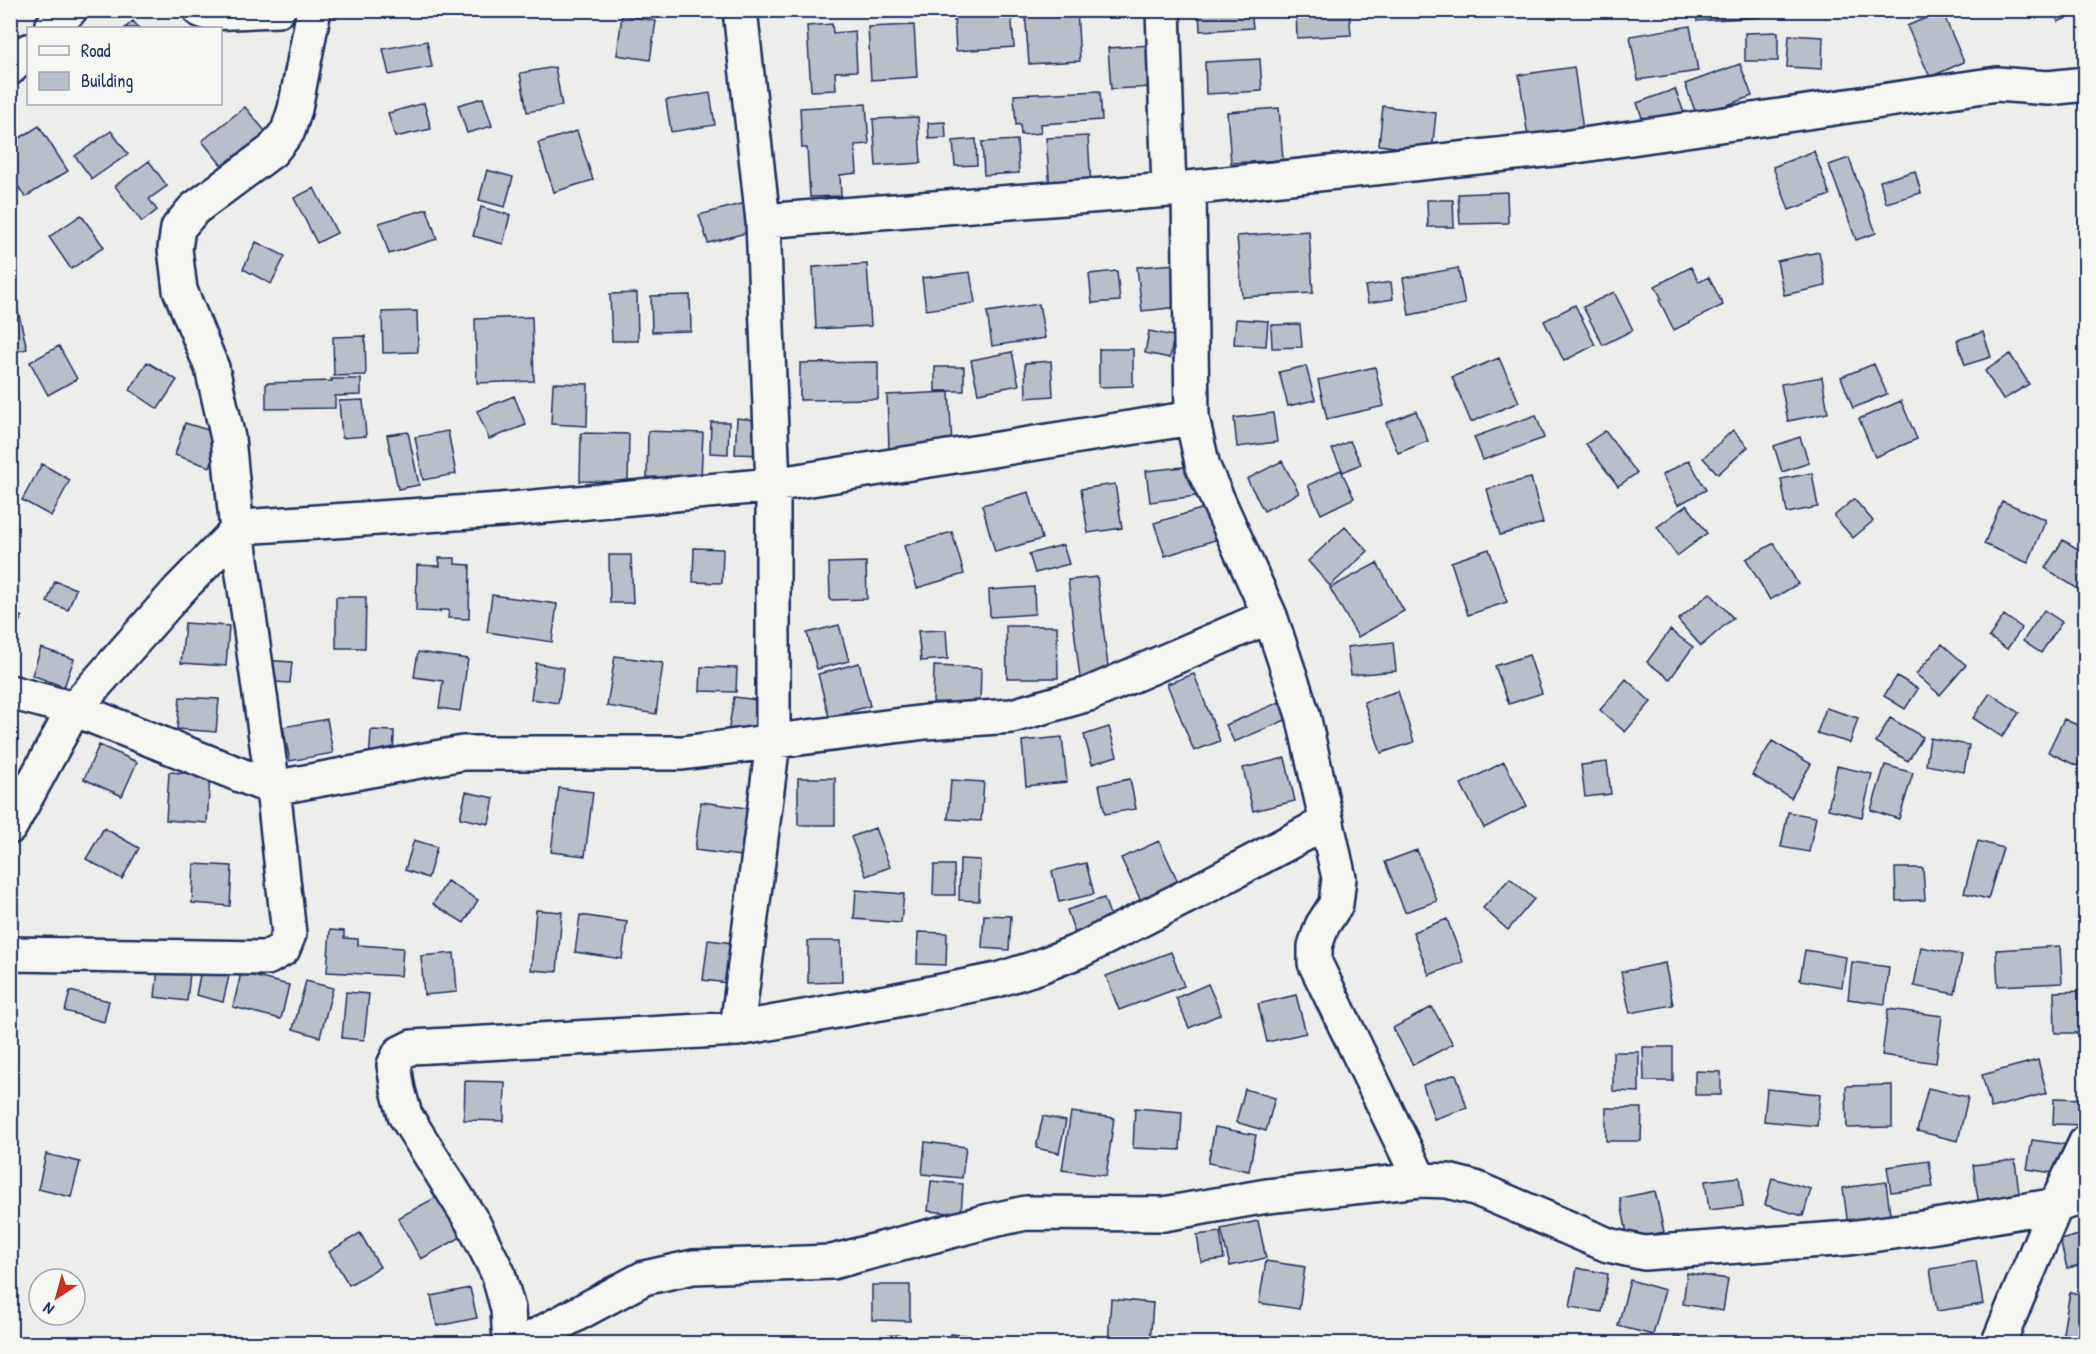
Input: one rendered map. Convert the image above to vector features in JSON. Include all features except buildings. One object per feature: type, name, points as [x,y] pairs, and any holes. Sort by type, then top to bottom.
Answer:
[{"type":"street","points":[[52,27],[70,10]]},
{"type":"street","points":[[200,10],[208,13],[278,10]]},
{"type":"street","points":[[10,954],[267,958],[283,949],[289,934],[273,788],[237,531],[228,438],[212,368],[180,290],[175,249],[178,228],[194,209],[272,151],[288,131],[296,109],[314,10]]},
{"type":"street","points":[[737,1029],[773,742],[773,485],[763,221],[741,10]]},
{"type":"street","points":[[1163,10],[1179,189],[1192,418],[1203,467],[1270,616],[1303,715],[1339,878],[1336,903],[1322,926],[1315,946],[1315,963],[1420,1180]]},
{"type":"street","points":[[10,68],[27,52]]},
{"type":"street","points":[[763,221],[1179,189],[1563,148],[1997,84],[2048,88],[2085,84]]},
{"type":"street","points":[[10,827],[74,709],[179,590],[237,531],[256,526],[501,510],[773,485],[1192,418]]},
{"type":"street","points":[[10,692],[74,709],[273,788],[463,753],[682,753],[926,722],[1012,716],[1089,694],[1270,616]]},
{"type":"street","points":[[510,1344],[508,1309],[498,1273],[473,1223],[405,1115],[394,1065],[400,1053],[412,1047],[737,1029],[997,980],[1081,950],[1327,822]]},
{"type":"street","points":[[1998,1344],[2071,1201],[2085,1142]]},
{"type":"street","points":[[521,1344],[644,1278],[693,1267],[832,1262],[1026,1213],[1164,1214],[1267,1196],[1420,1180],[1448,1181],[1476,1188],[1608,1245],[1644,1253],[1850,1238],[1930,1227],[2071,1201]]}]
